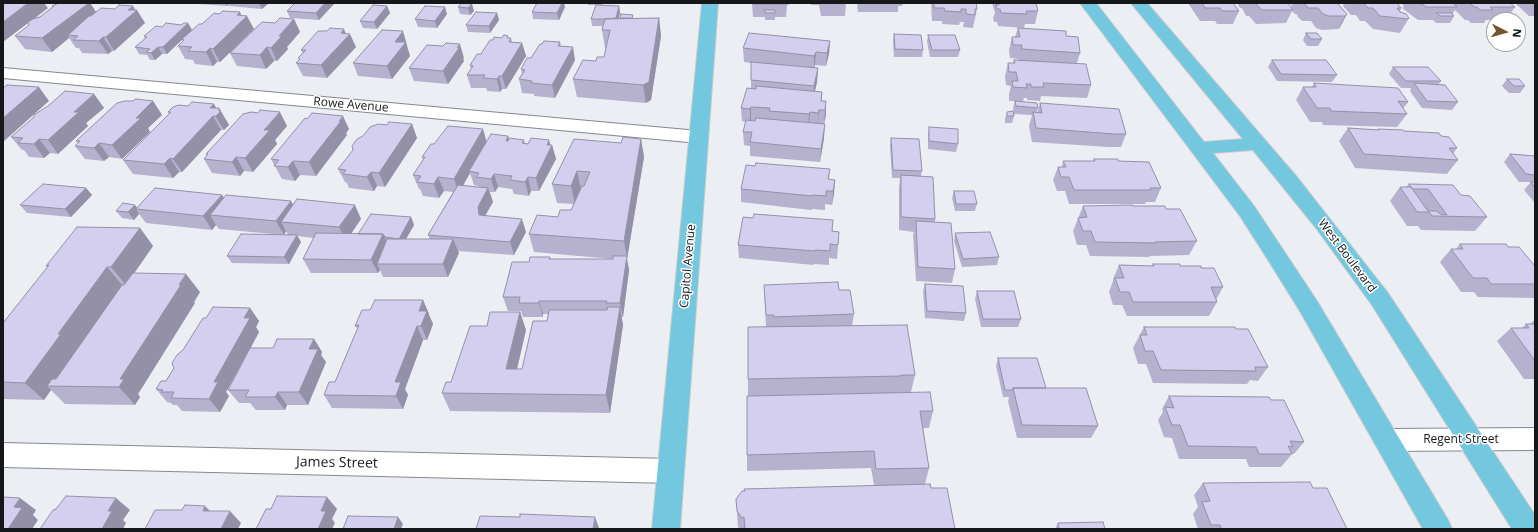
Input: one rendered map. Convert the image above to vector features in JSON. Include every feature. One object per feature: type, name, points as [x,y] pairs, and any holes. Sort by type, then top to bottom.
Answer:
[{"type":"main road","name":"Capitol Avenue","points":[[666,529],[710,3]]},
{"type":"main road","points":[[1088,3],[1200,148],[1247,211],[1278,257],[1388,440],[1438,529]]},
{"type":"main road","name":"West Boulevard","points":[[1139,3],[1323,223],[1380,299],[1528,529]]},
{"type":"main road","points":[[1200,148],[1258,144]]},
{"type":"street","name":"Rowe Avenue","points":[[3,74],[699,137]]},
{"type":"street","name":"Regent Street","points":[[1388,440],[1535,439]]},
{"type":"street","name":"James Street","points":[[3,455],[670,471]]},
{"type":"building","points":[[3,3],[28,3],[3,22]]},
{"type":"building","points":[[59,3],[89,3],[42,38],[15,36],[29,25],[28,22],[40,17],[54,6],[52,6]]},
{"type":"building","points":[[295,3],[325,3],[316,13],[287,11]]},
{"type":"building","points":[[462,3],[472,4],[468,8],[458,7]]},
{"type":"building","points":[[537,3],[562,3],[557,13],[532,12]]},
{"type":"building","points":[[787,3],[787,4],[752,4]]},
{"type":"building","points":[[934,3],[976,3],[977,9],[975,9],[975,15],[966,14],[966,9],[961,9],[961,12],[945,11],[944,8],[934,8]]},
{"type":"building","points":[[998,3],[1036,3],[1038,11],[1026,11],[1027,14],[1001,13],[1000,9],[997,9],[996,5],[999,5]]},
{"type":"building","points":[[1202,3],[1233,3],[1239,11],[1222,11],[1220,8],[1205,8]]},
{"type":"building","points":[[1255,3],[1288,3],[1293,10],[1262,10]]},
{"type":"building","points":[[1304,3],[1337,3],[1347,14],[1345,16],[1329,16],[1323,14],[1318,8],[1308,8]]},
{"type":"building","points":[[1363,3],[1397,3],[1401,8],[1397,8],[1400,12],[1406,14],[1409,18],[1380,16],[1373,8],[1368,8]]},
{"type":"building","points":[[1420,3],[1453,3],[1457,7],[1426,7]]},
{"type":"building","points":[[1470,3],[1510,3],[1515,7],[1490,7],[1493,10],[1480,10]]},
{"type":"building","points":[[119,5],[133,6],[128,10],[137,10],[106,37],[103,37],[99,41],[73,40],[78,36],[68,35],[89,16],[101,8],[115,9]]},
{"type":"building","points":[[373,5],[387,6],[374,22],[360,21]]},
{"type":"building","points":[[596,5],[619,6],[616,18],[591,19]]},
{"type":"building","points":[[425,6],[445,7],[435,21],[415,19]]},
{"type":"building","points":[[765,10],[775,10],[775,13],[765,13]]},
{"type":"building","points":[[223,11],[240,12],[237,15],[247,16],[213,49],[210,48],[206,52],[188,51],[192,47],[178,46],[184,40],[182,39],[199,24],[202,24],[214,13],[219,14]]},
{"type":"building","points":[[476,12],[497,13],[489,26],[466,25]]},
{"type":"building","points":[[1437,13],[1451,13],[1454,16],[1440,16]]},
{"type":"building","points":[[621,14],[633,15],[632,18],[620,18]]},
{"type":"building","points":[[280,18],[294,19],[271,48],[267,47],[260,55],[230,53],[262,22],[275,23]]},
{"type":"building","points":[[659,18],[649,82],[643,85],[573,79],[583,60],[596,61],[597,57],[604,57],[610,30],[602,30],[605,19]]},
{"type":"building","points":[[166,23],[181,25],[188,23],[163,47],[158,47],[151,53],[146,52],[150,49],[135,47],[147,37],[144,36],[156,26],[162,27]]},
{"type":"building","points":[[330,28],[344,29],[341,33],[350,34],[321,65],[296,63],[300,59],[298,58],[306,50],[301,50],[318,31],[327,31]]},
{"type":"building","points":[[1018,28],[1066,31],[1066,36],[1078,37],[1080,53],[1021,49],[1022,45],[1013,45],[1012,37],[1020,37]]},
{"type":"building","points":[[382,30],[403,31],[395,42],[406,42],[387,66],[353,63]]},
{"type":"building","points":[[749,33],[830,41],[827,53],[816,52],[814,56],[743,48]]},
{"type":"building","points":[[1306,33],[1317,33],[1322,39],[1311,39]]},
{"type":"building","points":[[894,34],[921,35],[923,50],[895,49]]},
{"type":"building","points":[[504,35],[508,36],[507,38],[511,38],[509,42],[522,43],[502,76],[499,76],[497,79],[483,78],[485,75],[467,75],[473,66],[470,65],[477,54],[481,54],[490,40],[493,40],[494,37],[502,38]]},
{"type":"building","points":[[928,35],[955,35],[960,50],[932,50]]},
{"type":"building","points":[[544,41],[560,42],[558,46],[573,47],[552,85],[531,83],[532,81],[519,79],[525,70],[521,69],[527,58],[531,58],[540,44]]},
{"type":"building","points":[[446,43],[460,44],[457,47],[459,48],[443,71],[409,68],[427,45],[443,46]]},
{"type":"building","points":[[1014,60],[1086,64],[1091,85],[1043,83],[1044,87],[1031,87],[1031,84],[1026,84],[1027,88],[1013,87],[1012,81],[1018,81],[1016,72],[1009,72],[1008,63],[1015,63]]},
{"type":"building","points":[[1272,60],[1326,60],[1337,75],[1281,74]]},
{"type":"building","points":[[751,62],[818,68],[814,86],[751,80]]},
{"type":"building","points":[[1393,67],[1428,67],[1441,81],[1406,81]]},
{"type":"building","points":[[1507,79],[1519,79],[1525,86],[1514,86]]},
{"type":"building","points":[[1314,83],[1398,88],[1408,102],[1398,101],[1407,114],[1331,111],[1330,108],[1317,108],[1303,87],[1316,87]]},
{"type":"building","points":[[1414,83],[1445,85],[1458,102],[1427,101]]},
{"type":"building","points":[[7,85],[39,87],[3,118],[3,88]]},
{"type":"building","points":[[756,86],[822,92],[821,101],[826,101],[825,110],[819,110],[818,113],[810,112],[809,114],[769,111],[770,108],[741,108],[747,88],[756,89]]},
{"type":"building","points":[[65,91],[94,94],[74,112],[79,112],[48,140],[39,139],[34,144],[18,143],[23,138],[11,137],[34,117],[34,115],[48,106]]},
{"type":"building","points":[[136,99],[153,101],[136,118],[141,118],[112,145],[99,143],[94,148],[75,146],[80,141],[76,141],[117,103],[133,101]]},
{"type":"building","points":[[1015,101],[1037,103],[1038,108],[1016,106]]},
{"type":"building","points":[[192,102],[214,104],[210,108],[219,108],[219,111],[221,111],[216,116],[213,116],[173,159],[170,158],[164,164],[123,160],[171,112],[168,112],[173,107],[179,105],[188,106]]},
{"type":"building","points":[[1040,103],[1119,109],[1126,134],[1036,128],[1033,112],[1042,113]]},
{"type":"building","points":[[260,110],[280,112],[264,130],[270,130],[245,158],[236,157],[232,162],[204,159],[208,154],[206,154],[243,114],[251,112],[258,113]]},
{"type":"building","points":[[1013,111],[1014,116],[1007,116],[1007,112]]},
{"type":"building","points":[[312,113],[343,116],[339,121],[341,121],[309,162],[293,161],[288,167],[274,166],[279,160],[271,159],[305,118],[307,119]]},
{"type":"building","points":[[756,118],[825,124],[821,149],[750,142],[752,132],[743,132],[746,120],[755,121]]},
{"type":"building","points":[[389,122],[412,124],[379,173],[371,172],[367,177],[343,174],[346,170],[338,169],[353,150],[352,146],[357,139],[363,136],[370,127],[378,124],[387,125]]},
{"type":"building","points":[[448,126],[483,129],[454,179],[438,177],[434,184],[417,182],[421,176],[413,175],[425,157],[422,157],[431,144],[434,144]]},
{"type":"building","points":[[929,127],[958,129],[958,144],[929,141]]},
{"type":"building","points":[[1348,128],[1439,133],[1441,136],[1449,137],[1457,148],[1449,148],[1458,160],[1364,154]]},
{"type":"building","points":[[491,134],[508,136],[506,141],[508,141],[509,138],[524,140],[522,143],[528,144],[531,138],[549,140],[547,145],[552,145],[536,178],[528,177],[525,182],[510,180],[512,176],[494,174],[491,179],[476,177],[479,173],[469,171]]},
{"type":"building","points":[[623,137],[641,139],[624,241],[529,234],[537,215],[558,217],[560,210],[571,210],[582,186],[584,186],[590,172],[577,171],[571,186],[552,184],[574,139],[621,143]]},
{"type":"building","points":[[891,138],[919,139],[922,171],[893,170]]},
{"type":"building","points":[[1510,154],[1535,156],[1535,175],[1526,174]]},
{"type":"building","points":[[1094,159],[1118,159],[1118,161],[1149,162],[1161,188],[1150,188],[1151,190],[1074,190],[1069,177],[1061,177],[1058,167],[1066,167],[1063,161],[1095,161]]},
{"type":"building","points":[[756,163],[830,169],[828,179],[835,180],[833,191],[826,191],[826,196],[812,196],[741,189],[746,165],[755,166]]},
{"type":"building","points":[[901,175],[933,177],[935,219],[901,217]]},
{"type":"building","points":[[1531,182],[1535,182],[1535,188]]},
{"type":"building","points":[[43,184],[86,188],[65,209],[20,205]]},
{"type":"building","points":[[1409,184],[1453,185],[1461,195],[1470,196],[1487,217],[1432,216],[1429,212],[1417,212],[1400,187],[1411,187]],"holes":[[[1412,189],[1428,189],[1447,215],[1440,214],[1437,211],[1428,211]]]},
{"type":"building","points":[[458,185],[488,188],[478,207],[479,215],[522,219],[510,242],[428,235]]},
{"type":"building","points":[[155,188],[222,195],[203,216],[136,209]]},
{"type":"building","points":[[954,191],[974,191],[977,204],[956,204]]},
{"type":"building","points":[[226,195],[291,201],[276,221],[210,215]]},
{"type":"building","points":[[297,199],[355,205],[339,227],[281,222]]},
{"type":"building","points":[[123,203],[135,205],[128,212],[116,211]]},
{"type":"building","points":[[1083,206],[1165,206],[1166,209],[1180,209],[1197,241],[1155,243],[1095,242],[1091,231],[1083,231],[1078,218],[1087,217]]},
{"type":"building","points":[[371,214],[411,217],[399,239],[385,237],[383,234],[358,234]]},
{"type":"building","points":[[754,214],[833,220],[832,231],[839,232],[838,245],[830,244],[830,251],[815,251],[738,245],[743,217],[753,218]]},
{"type":"building","points":[[916,221],[951,223],[955,269],[918,267]]},
{"type":"building","points":[[77,227],[140,228],[111,267],[107,267],[58,334],[61,334],[25,383],[3,382],[3,323]]},
{"type":"building","points":[[990,232],[999,257],[963,259],[955,233]]},
{"type":"building","points":[[316,233],[383,234],[371,260],[303,259]]},
{"type":"building","points":[[241,234],[297,235],[284,257],[227,256]]},
{"type":"building","points":[[387,239],[453,239],[443,264],[377,264]]},
{"type":"building","points":[[1460,244],[1506,244],[1508,247],[1519,247],[1535,266],[1535,284],[1491,284],[1487,278],[1473,278],[1451,249],[1463,249]]},
{"type":"building","points":[[613,256],[627,256],[620,303],[606,303],[607,301],[539,301],[539,303],[519,303],[520,297],[503,297],[512,262],[529,262],[530,257],[550,257],[549,259],[613,259]]},
{"type":"building","points":[[1153,264],[1180,264],[1180,266],[1201,266],[1201,268],[1214,268],[1223,287],[1211,287],[1217,302],[1133,302],[1129,292],[1120,292],[1115,278],[1124,278],[1119,265],[1154,266]]},
{"type":"building","points":[[133,273],[186,274],[179,285],[181,285],[120,379],[124,379],[119,387],[47,386],[52,379],[56,379],[122,285],[124,285]]},
{"type":"building","points":[[838,282],[839,290],[850,290],[854,314],[774,317],[774,315],[766,315],[764,285]]},
{"type":"building","points":[[925,284],[963,286],[966,313],[927,311]]},
{"type":"building","points":[[977,291],[1014,291],[1021,319],[983,319]]},
{"type":"building","points":[[375,300],[423,300],[419,311],[427,311],[421,326],[417,326],[395,382],[401,382],[396,396],[324,395],[329,382],[335,382],[359,325],[355,326],[362,310],[370,310]]},
{"type":"building","points":[[213,307],[250,308],[244,318],[250,318],[214,382],[218,382],[209,399],[171,398],[174,392],[161,392],[163,390],[156,389],[161,381],[166,381],[174,368],[172,363],[177,355],[183,350],[203,318],[206,318]]},
{"type":"building","points":[[608,307],[620,307],[606,395],[442,393],[446,382],[451,382],[470,326],[487,326],[490,312],[520,312],[506,369],[522,369],[533,321],[547,321],[549,310],[607,310]]},
{"type":"building","points":[[1526,324],[1535,324],[1535,361],[1511,328],[1529,328]]},
{"type":"building","points":[[907,325],[915,375],[748,379],[748,327]]},
{"type":"building","points":[[1144,327],[1235,327],[1236,329],[1248,329],[1268,367],[1255,367],[1256,371],[1161,370],[1153,351],[1145,351],[1140,335],[1147,335]]},
{"type":"building","points":[[277,339],[314,339],[309,349],[318,349],[299,392],[278,392],[275,397],[245,397],[249,390],[228,390],[250,348],[273,348]]},
{"type":"building","points":[[998,358],[1037,358],[1046,388],[1013,388],[1012,390],[1005,390]]},
{"type":"building","points":[[1013,388],[1086,388],[1098,426],[1022,425]]},
{"type":"building","points":[[930,392],[933,411],[920,411],[929,468],[876,469],[874,451],[747,455],[747,396]]},
{"type":"building","points":[[1169,396],[1269,397],[1271,400],[1284,400],[1304,442],[1290,441],[1293,447],[1288,446],[1292,454],[1259,454],[1256,447],[1188,446],[1180,425],[1172,425],[1165,407],[1174,408]]},
{"type":"building","points":[[1310,482],[1313,488],[1327,488],[1347,529],[1221,529],[1220,525],[1211,525],[1202,502],[1210,501],[1203,483]]},
{"type":"building","points":[[930,484],[931,488],[947,488],[955,529],[745,529],[744,517],[742,518],[737,511],[736,499],[742,491],[745,491],[744,489]]},
{"type":"building","points":[[66,496],[116,498],[108,511],[112,511],[102,529],[40,529],[53,510],[56,509]]},
{"type":"building","points":[[277,496],[327,497],[321,511],[326,511],[318,529],[256,529],[266,509],[271,509]]},
{"type":"building","points":[[3,497],[20,498],[14,507],[22,508],[8,529],[3,529]]},
{"type":"building","points":[[185,505],[205,506],[203,511],[230,511],[221,529],[145,529],[155,510],[182,510]]},
{"type":"building","points":[[520,514],[595,517],[593,529],[476,529],[480,516],[520,517]]},
{"type":"building","points":[[348,516],[398,517],[394,529],[343,529]]},
{"type":"building","points":[[1103,522],[1105,529],[1059,529],[1058,523]]}]
